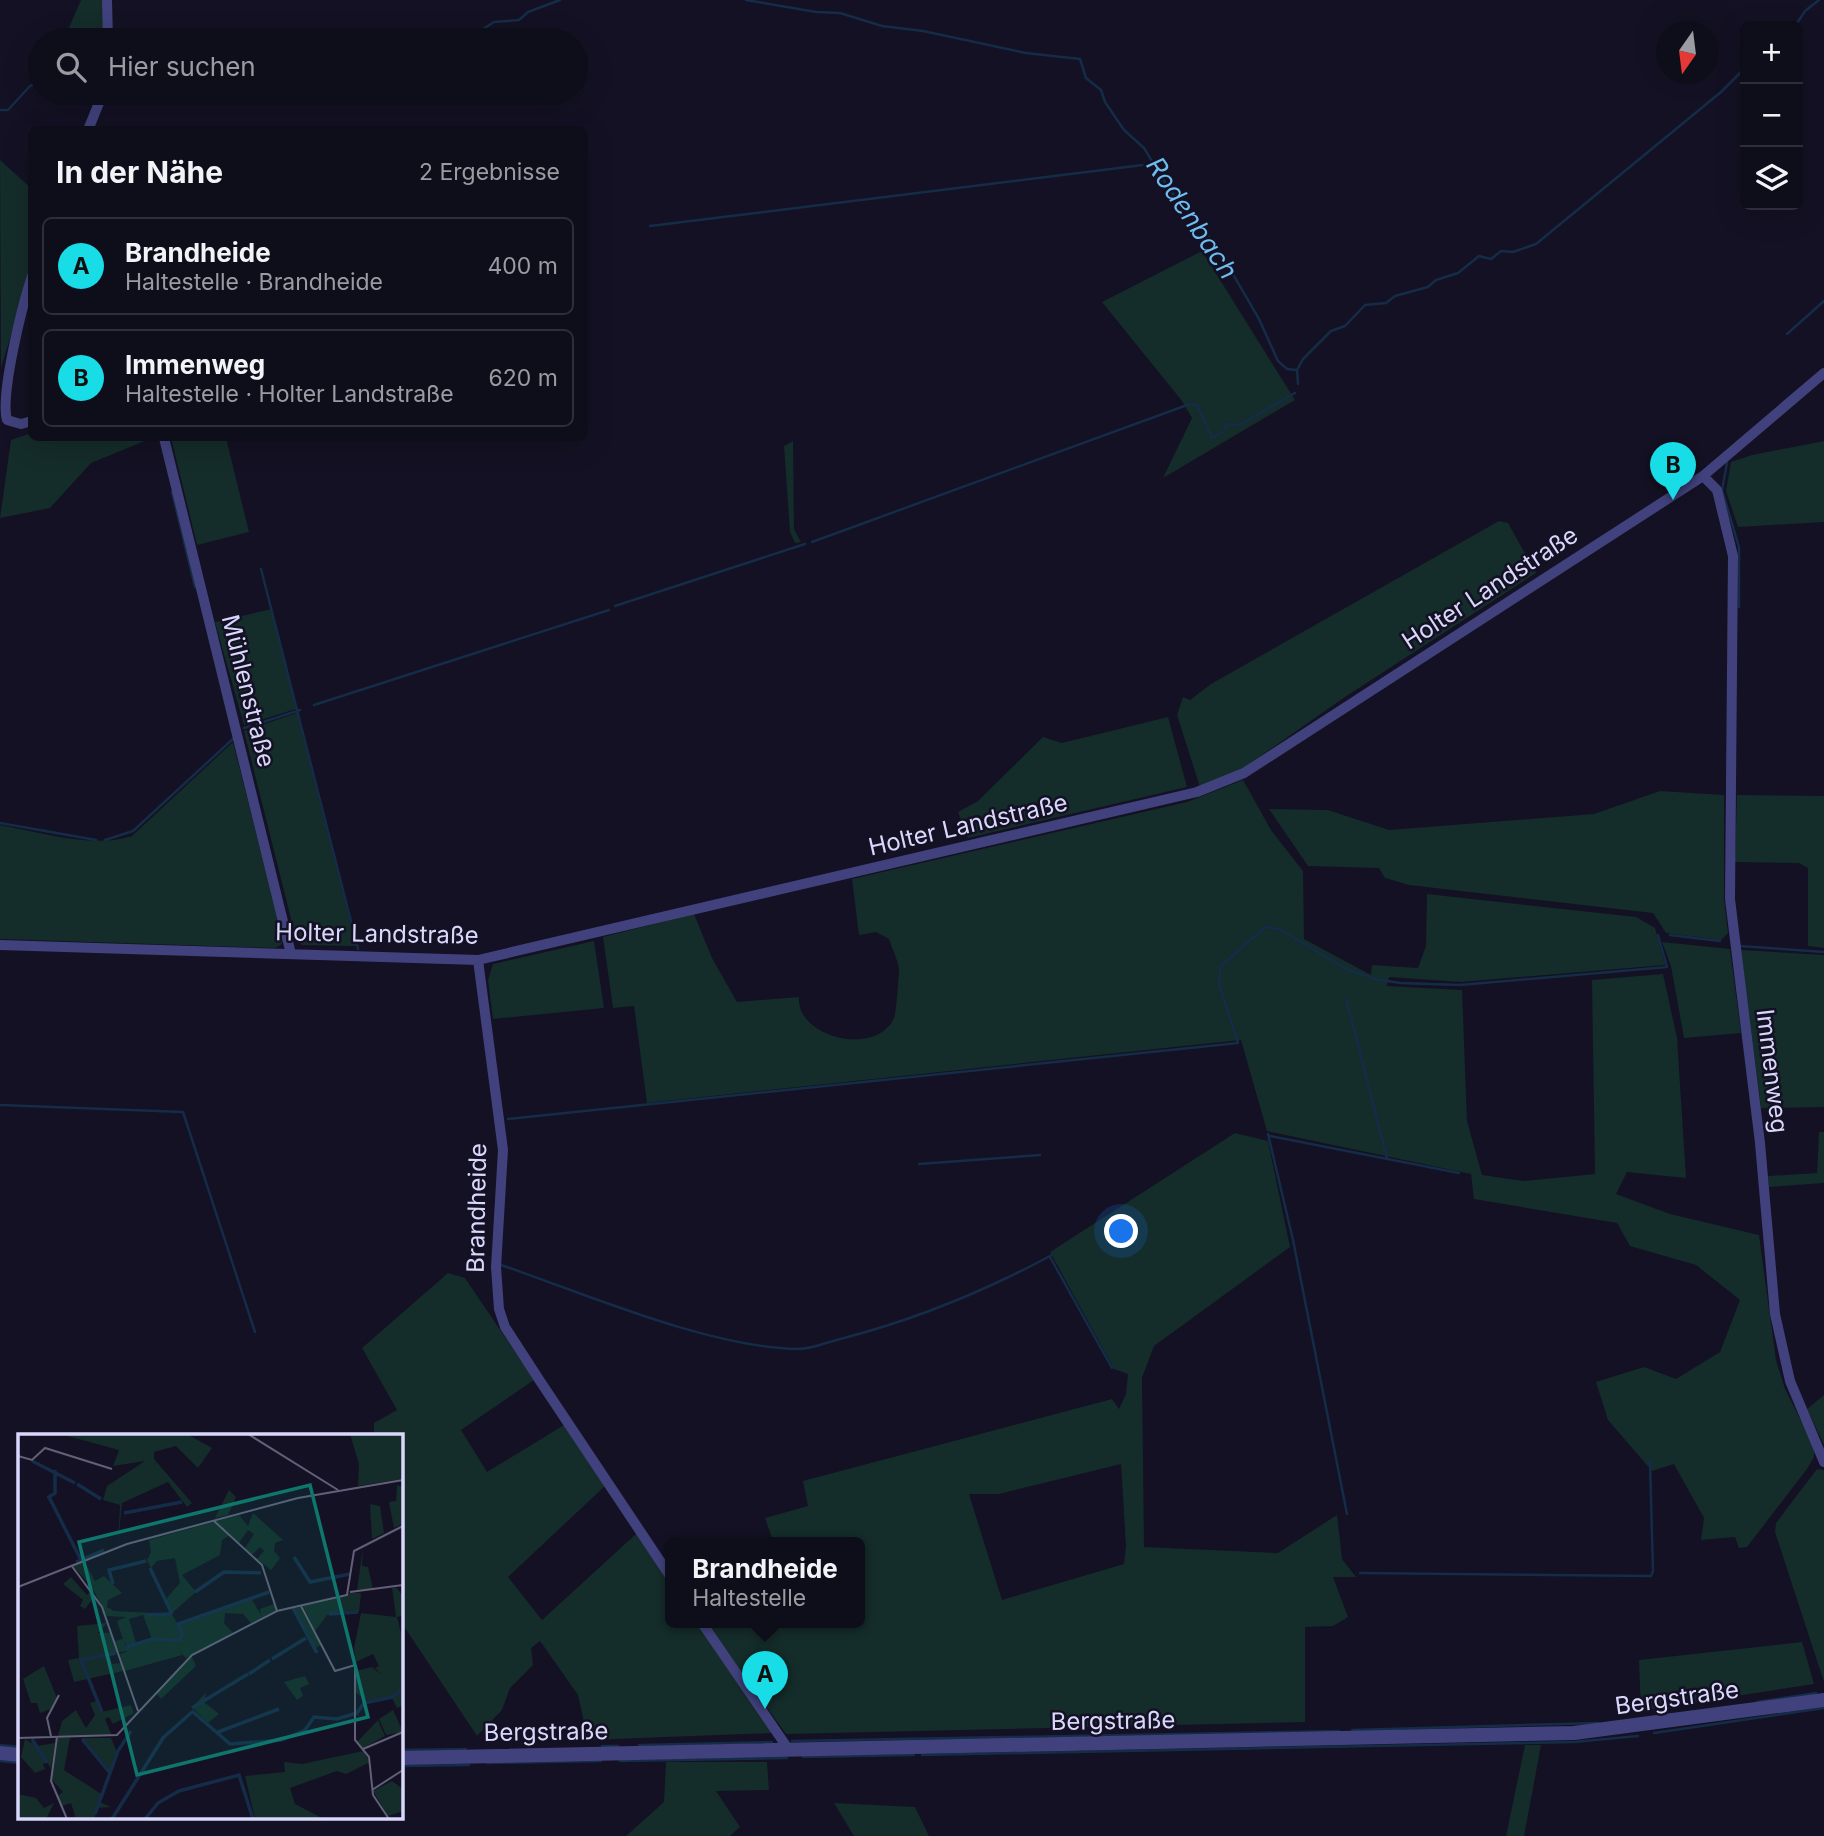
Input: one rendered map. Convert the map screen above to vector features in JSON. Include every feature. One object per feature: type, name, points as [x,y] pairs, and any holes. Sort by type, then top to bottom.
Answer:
[{"type":"street","points":[[107,0],[108,28]]},
{"type":"street","points":[[90,126],[98,105]]},
{"type":"street","points":[[28,290],[10,352],[1,403],[7,420],[21,424],[28,422]]},
{"type":"street","name":"Holter Landstraße","points":[[0,945],[478,960],[1197,792],[1244,773],[1703,476],[1824,373]]},
{"type":"street","name":"Mühlenstraße","points":[[165,441],[292,954]]},
{"type":"street","name":"Immenweg","points":[[1703,476],[1717,490],[1733,556],[1730,899],[1760,1143],[1775,1314],[1790,1381],[1824,1462]]},
{"type":"street","name":"Brandheide","points":[[478,960],[503,1150],[496,1268],[499,1309],[505,1327],[665,1569]]},
{"type":"street","points":[[705,1628],[789,1750]]},
{"type":"street","name":"Bergstraße","points":[[402,1758],[1574,1733],[1824,1700]]},
{"type":"street","points":[[0,1754],[18,1755]]},
{"type":"green space","points":[[81,0],[104,0],[104,28],[69,28]]},
{"type":"green space","points":[[0,160],[28,185],[28,280],[1,368]]},
{"type":"green space","points":[[1202,251],[1295,400],[1163,478],[1192,418],[1182,401],[1102,302]]},
{"type":"green space","points":[[28,434],[28,441],[145,441],[91,463],[50,508],[0,518],[11,440]]},
{"type":"green space","points":[[172,441],[227,441],[249,532],[197,545]]},
{"type":"green space","points":[[793,441],[794,529],[801,542],[795,543],[790,532],[784,446]]},
{"type":"green space","points":[[1824,441],[1824,522],[1738,527],[1726,491],[1731,462],[1752,455]]},
{"type":"green space","points":[[1499,521],[1508,523],[1536,573],[1345,697],[1242,769],[1200,787],[1177,715],[1183,697],[1190,700],[1211,684]]},
{"type":"green space","points":[[272,609],[296,709],[244,725],[215,622]]},
{"type":"green space","points":[[297,713],[356,946],[302,945],[296,939],[244,731]]},
{"type":"green space","points":[[1168,717],[1187,787],[968,838],[958,812],[978,801],[1043,737],[1062,743]]},
{"type":"green space","points":[[233,742],[283,940],[281,945],[275,948],[0,939],[0,825],[83,840],[116,840],[132,836]]},
{"type":"green space","points":[[1243,780],[1271,830],[1303,871],[1304,939],[1371,975],[1372,965],[1418,968],[1426,946],[1427,894],[1636,917],[1655,928],[1665,965],[1461,982],[1389,977],[1387,986],[1462,990],[1467,1121],[1482,1175],[1523,1181],[1595,1174],[1592,980],[1663,974],[1677,1038],[1686,1178],[1627,1172],[1616,1194],[1670,1214],[1759,1235],[1776,1360],[1785,1389],[1814,1446],[1814,1457],[1807,1469],[1747,1547],[1739,1548],[1735,1537],[1701,1540],[1704,1518],[1674,1464],[1652,1471],[1608,1420],[1596,1382],[1644,1367],[1676,1379],[1720,1352],[1740,1300],[1696,1265],[1630,1246],[1617,1223],[1474,1199],[1471,1174],[1267,1131],[1241,1040],[647,1103],[634,1006],[613,1008],[603,937],[694,914],[712,958],[737,1002],[799,997],[802,1011],[810,1023],[823,1032],[856,1039],[872,1037],[885,1030],[894,1018],[899,970],[889,939],[876,932],[859,935],[852,879],[1187,802]]},
{"type":"green space","points":[[1660,791],[1724,795],[1724,899],[1728,933],[1721,940],[1666,933],[1653,913],[1409,885],[1385,878],[1379,868],[1308,866],[1269,809],[1328,810],[1389,830],[1594,814]]},
{"type":"green space","points":[[1737,795],[1824,796],[1824,948],[1808,946],[1808,868],[1799,863],[1735,862]]},
{"type":"green space","points":[[594,941],[604,1008],[493,1019],[488,980],[493,964]]},
{"type":"green space","points":[[1662,942],[1730,949],[1741,1033],[1684,1038],[1671,966]]},
{"type":"green space","points":[[1741,950],[1824,955],[1824,1107],[1761,1108]]},
{"type":"green space","points":[[1819,1132],[1824,1132],[1824,1183],[1769,1187],[1768,1176],[1817,1173]]},
{"type":"green space","points":[[1235,1133],[1268,1141],[1290,1247],[1154,1346],[1142,1378],[1144,1547],[1278,1553],[1337,1515],[1342,1559],[1356,1577],[1333,1577],[1348,1617],[1333,1626],[1305,1627],[1305,1722],[786,1734],[710,1628],[865,1628],[865,1537],[772,1537],[765,1518],[808,1506],[803,1481],[1112,1399],[1119,1409],[1126,1394],[1128,1374],[1114,1369],[1050,1252]],"holes":[[[1121,1464],[1126,1546],[1124,1564],[1002,1600],[969,1494],[999,1494]]]},
{"type":"green space","points":[[448,1273],[465,1278],[534,1380],[461,1430],[487,1472],[564,1425],[605,1486],[508,1577],[542,1620],[637,1533],[665,1575],[665,1628],[701,1628],[772,1733],[588,1740],[578,1695],[540,1641],[531,1648],[533,1665],[510,1688],[502,1710],[477,1736],[402,1624],[402,1434],[374,1434],[374,1423],[397,1410],[362,1348]]},
{"type":"green space","points":[[1824,1395],[1824,1445],[1807,1409]]},
{"type":"green space","points":[[1817,1469],[1824,1470],[1824,1682],[1775,1532],[1776,1523]]},
{"type":"green space","points":[[1802,1642],[1814,1684],[1641,1711],[1639,1660]]},
{"type":"green space","points":[[1525,1745],[1541,1745],[1524,1836],[1506,1836]]},
{"type":"green space","points":[[666,1762],[767,1762],[769,1790],[716,1791],[740,1827],[730,1836],[626,1836],[664,1802]]},
{"type":"green space","points":[[834,1803],[915,1807],[929,1836],[854,1836]]},
{"type":"waterway","name":"Rodenbach","points":[[485,28],[494,22],[519,20],[528,12],[560,0]]},
{"type":"waterway","name":"Rodenbach","points":[[746,0],[816,12],[840,13],[882,26],[923,31],[1026,53],[1080,59],[1086,78],[1101,90],[1105,102],[1124,130],[1144,148],[1169,189],[1216,245],[1259,319],[1278,361],[1287,369],[1297,370]]},
{"type":"waterway","name":"Rodenbach","points":[[1798,21],[1805,11],[1819,0]]},
{"type":"waterway","name":"Rodenbach","points":[[1297,370],[1303,359],[1331,331],[1345,326],[1365,305],[1386,303],[1395,296],[1428,287],[1436,280],[1458,273],[1479,256],[1491,259],[1501,251],[1513,252],[1536,244],[1721,92],[1740,73]]},
{"type":"waterway","name":"Rodenbach","points":[[0,110],[8,110],[28,88]]},
{"type":"waterway","points":[[650,226],[1143,165]]},
{"type":"waterway","points":[[1787,334],[1824,301]]},
{"type":"waterway","points":[[1297,370],[1298,384]]},
{"type":"waterway","points":[[812,542],[1190,404],[1197,405],[1212,438],[1223,432],[1227,424],[1239,425],[1295,393]]},
{"type":"waterway","points":[[1727,463],[1722,490],[1739,547],[1739,607]]},
{"type":"waterway","points":[[172,492],[195,587]]},
{"type":"waterway","points":[[615,606],[805,544]]},
{"type":"waterway","points":[[261,569],[358,949]]},
{"type":"waterway","points":[[314,705],[609,610]]},
{"type":"waterway","points":[[257,724],[300,710]]},
{"type":"waterway","points":[[244,728],[251,726]]},
{"type":"waterway","points":[[105,840],[133,831],[235,737]]},
{"type":"waterway","points":[[0,823],[96,840]]},
{"type":"waterway","points":[[508,1119],[1238,1043],[1219,983],[1221,966],[1265,927],[1279,929],[1348,970],[1375,979],[1400,983],[1460,985],[1667,967],[1658,935]]},
{"type":"waterway","points":[[1670,935],[1720,941]]},
{"type":"waterway","points":[[1740,946],[1824,952]]},
{"type":"waterway","points":[[1346,998],[1387,1158]]},
{"type":"waterway","points":[[0,1105],[183,1112],[255,1332]]},
{"type":"waterway","points":[[1268,1134],[1293,1240],[1347,1514]]},
{"type":"waterway","points":[[1270,1136],[1459,1173]]},
{"type":"waterway","points":[[919,1164],[1040,1155]]},
{"type":"waterway","points":[[501,1265],[688,1330],[726,1340],[798,1349],[924,1313],[976,1292],[1052,1255]]},
{"type":"waterway","points":[[1050,1257],[1112,1368]]},
{"type":"waterway","points":[[1360,1573],[1651,1576],[1650,1461]]},
{"type":"waterway","points":[[1757,1702],[1816,1693]]},
{"type":"waterway","points":[[1654,1733],[1824,1708]]},
{"type":"waterway","points":[[1352,1730],[1598,1723]]},
{"type":"waterway","points":[[792,1741],[1339,1731]]},
{"type":"waterway","points":[[922,1755],[1574,1742],[1638,1736]]},
{"type":"waterway","points":[[639,1745],[772,1742]]},
{"type":"waterway","points":[[0,1745],[18,1747]]},
{"type":"waterway","points":[[602,1746],[618,1746]]},
{"type":"waterway","points":[[402,1750],[466,1749]]},
{"type":"waterway","points":[[803,1757],[914,1755]]},
{"type":"waterway","points":[[620,1761],[787,1758]]},
{"type":"waterway","points":[[0,1761],[18,1763]]},
{"type":"waterway","points":[[487,1763],[601,1761]]},
{"type":"waterway","points":[[402,1766],[469,1765]]},
{"type":"place","name":"Immenweg","points":[[1673,500]]},
{"type":"place","name":"Brandheide","points":[[765,1709]]}]
